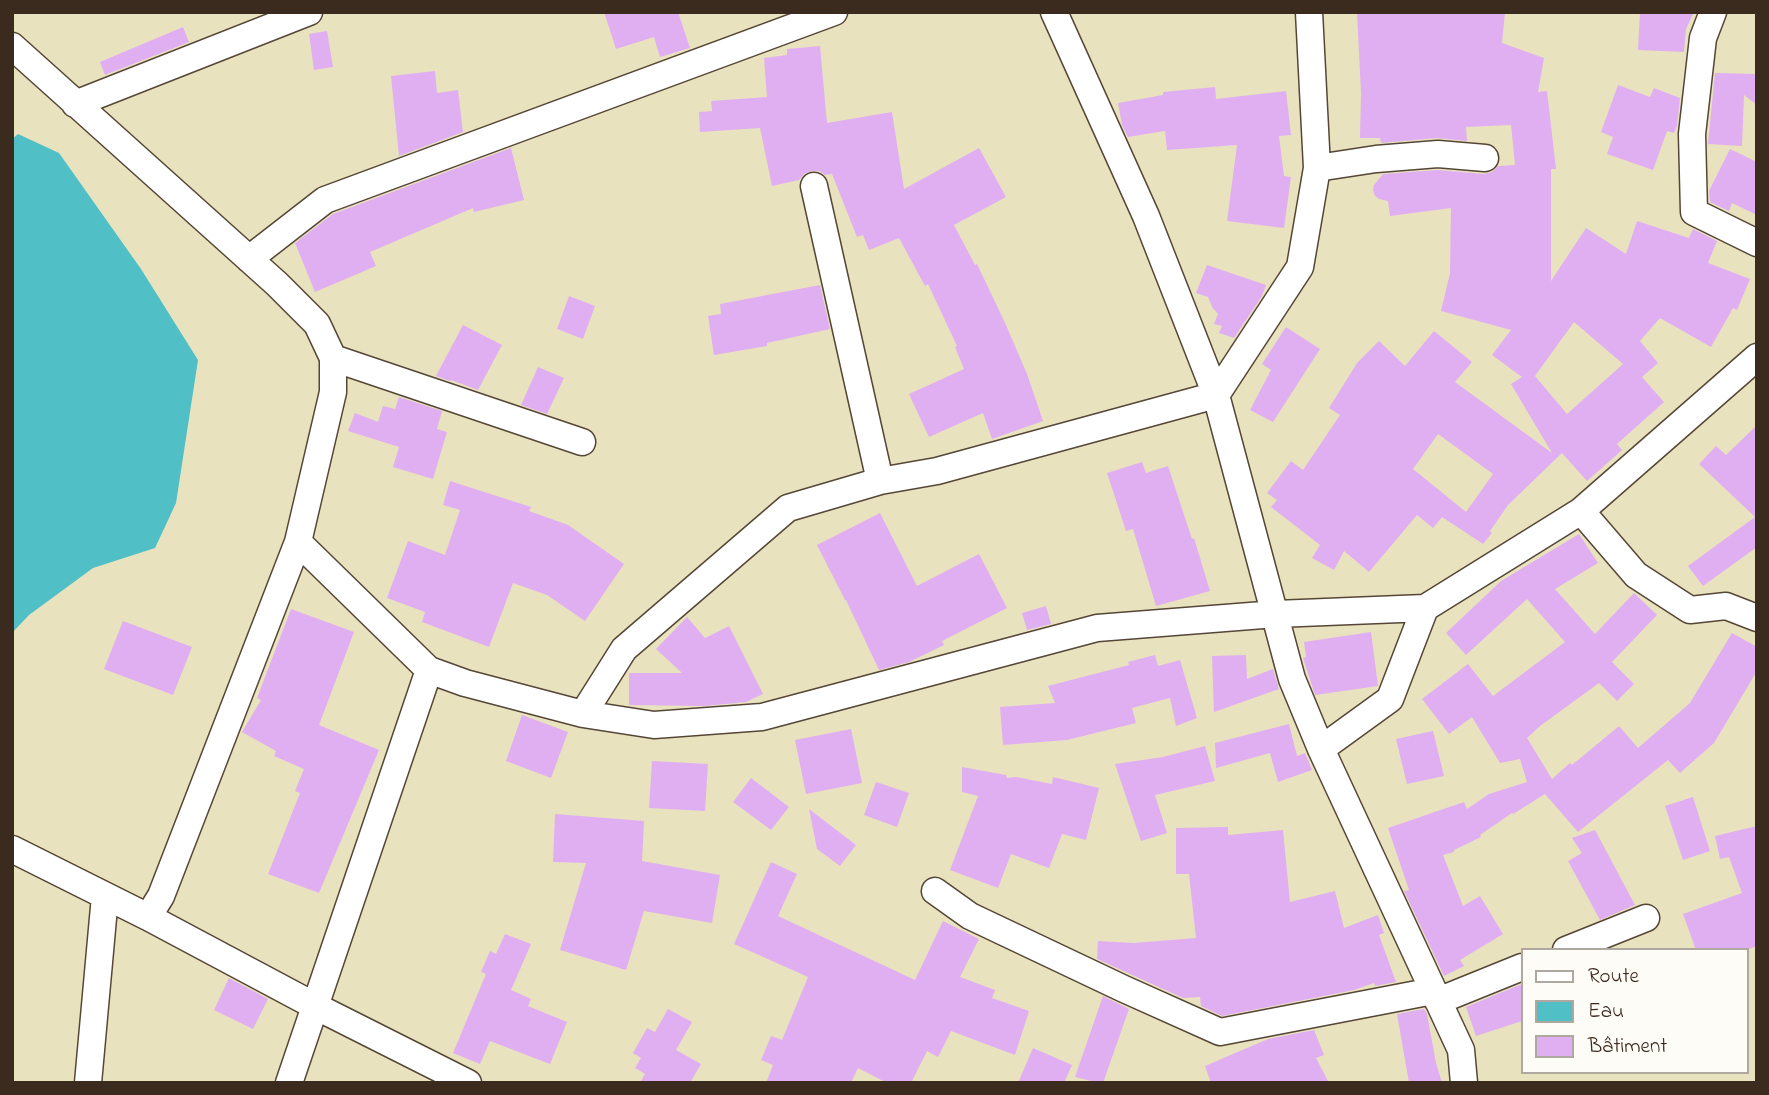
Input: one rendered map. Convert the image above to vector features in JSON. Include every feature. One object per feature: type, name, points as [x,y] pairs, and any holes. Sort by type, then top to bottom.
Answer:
[{"type":"street","points":[[75,104],[309,12]]},
{"type":"street","points":[[248,259],[325,200],[834,12]]},
{"type":"street","points":[[1054,12],[1146,216],[1216,395],[1292,679],[1321,749],[1461,1050],[1464,1083]]},
{"type":"street","points":[[583,714],[624,649],[788,508],[880,481],[937,471],[1216,395],[1300,267],[1317,168],[1309,12]]},
{"type":"street","points":[[1713,12],[1703,38],[1692,134],[1694,212],[1757,243]]},
{"type":"street","points":[[12,46],[277,284],[317,324],[333,358],[333,393],[298,542],[161,896],[148,917]]},
{"type":"street","points":[[1317,168],[1376,159],[1438,154],[1485,158]]},
{"type":"street","points":[[814,186],[880,481]]},
{"type":"street","points":[[298,542],[429,670],[465,683],[583,714],[654,725],[762,717],[1097,628],[1276,614],[1425,608],[1581,511],[1757,357]]},
{"type":"street","points":[[333,358],[582,442]]},
{"type":"street","points":[[1581,511],[1636,575],[1690,610],[1726,606],[1757,618]]},
{"type":"street","points":[[1321,749],[1390,699],[1425,608]]},
{"type":"street","points":[[289,1083],[429,670]]},
{"type":"street","points":[[12,849],[468,1083]]},
{"type":"street","points":[[935,891],[970,916],[1220,1032],[1435,996],[1520,968]]},
{"type":"street","points":[[88,1083],[105,896]]},
{"type":"street","points":[[1571,948],[1646,918]]},
{"type":"water","points":[[18,134],[59,153],[141,269],[198,360],[176,503],[155,548],[93,568],[29,615],[12,633],[12,139]]},
{"type":"building","points":[[604,12],[678,12],[690,48],[660,57],[654,37],[616,49]]},
{"type":"building","points":[[1357,12],[1505,12],[1502,43],[1544,58],[1538,92],[1547,91],[1556,169],[1551,169],[1551,281],[1586,228],[1626,254],[1637,221],[1689,238],[1693,229],[1717,241],[1708,263],[1750,279],[1737,310],[1733,308],[1711,347],[1660,318],[1640,341],[1658,363],[1642,377],[1664,402],[1617,444],[1622,450],[1587,481],[1562,453],[1508,505],[1483,544],[1442,517],[1433,528],[1417,515],[1369,572],[1344,551],[1334,570],[1312,558],[1320,545],[1271,507],[1277,500],[1267,493],[1291,461],[1303,470],[1340,415],[1329,408],[1357,363],[1379,341],[1405,366],[1434,331],[1472,362],[1455,382],[1552,453],[1511,384],[1522,377],[1492,355],[1511,330],[1441,311],[1450,273],[1451,208],[1390,216],[1388,201],[1379,199],[1373,190],[1383,174],[1438,170],[1484,174],[1492,172],[1498,166],[1515,165],[1511,125],[1466,127],[1467,141],[1437,138],[1381,143],[1380,138],[1360,138]],"holes":[[[1574,322],[1623,364],[1567,414],[1535,376]],[[1438,434],[1493,474],[1466,512],[1413,469]]]},
{"type":"building","points":[[1640,12],[1694,12],[1686,29],[1684,52],[1638,50]]},
{"type":"building","points":[[183,27],[189,42],[105,75],[100,62]]},
{"type":"building","points":[[327,31],[333,67],[314,70],[309,34]]},
{"type":"building","points":[[820,46],[827,123],[892,112],[904,189],[979,148],[1006,197],[954,225],[975,265],[977,264],[1006,325],[1043,421],[992,439],[983,413],[929,437],[909,394],[964,369],[955,347],[957,346],[928,284],[925,286],[899,238],[869,250],[863,235],[857,237],[832,174],[811,171],[799,180],[772,186],[760,128],[700,132],[699,112],[712,111],[711,101],[767,97],[764,58],[787,55],[787,49]]},
{"type":"building","points":[[435,71],[437,93],[458,90],[463,132],[399,156],[391,76]]},
{"type":"building","points":[[1715,73],[1757,74],[1757,105],[1744,95],[1742,146],[1708,144]]},
{"type":"building","points":[[1618,85],[1650,97],[1654,88],[1680,98],[1677,126],[1674,133],[1667,131],[1653,170],[1607,154],[1613,137],[1601,132]]},
{"type":"building","points":[[1215,87],[1216,99],[1286,91],[1291,135],[1279,136],[1284,176],[1291,177],[1284,228],[1227,221],[1237,145],[1167,150],[1165,131],[1128,137],[1122,125],[1118,103],[1163,95],[1163,92]]},
{"type":"building","points":[[511,148],[524,200],[474,212],[473,208],[370,252],[376,266],[315,292],[295,243],[333,214]]},
{"type":"building","points":[[1730,149],[1757,162],[1757,215],[1732,203],[1729,211],[1710,202],[1709,191]]},
{"type":"building","points":[[1207,265],[1266,285],[1262,296],[1234,338],[1219,333],[1222,326],[1214,324],[1218,314],[1208,297],[1196,293]]},
{"type":"building","points":[[820,285],[830,329],[767,343],[767,346],[714,355],[708,316],[721,314],[720,304]]},
{"type":"building","points":[[569,296],[595,306],[583,339],[557,329]]},
{"type":"building","points":[[463,325],[502,345],[478,390],[436,376]]},
{"type":"building","points":[[1286,327],[1320,349],[1273,422],[1250,410],[1271,370],[1262,364]]},
{"type":"building","points":[[538,367],[564,378],[547,414],[521,405]]},
{"type":"building","points":[[399,397],[442,411],[437,429],[447,432],[433,479],[393,467],[399,447],[348,431],[355,413],[378,422],[383,406],[395,409]]},
{"type":"building","points":[[1757,425],[1757,547],[1703,586],[1688,566],[1755,517],[1699,464],[1716,446],[1726,455]]},
{"type":"building","points":[[1142,462],[1146,473],[1168,466],[1210,591],[1156,606],[1133,529],[1126,531],[1107,473]]},
{"type":"building","points":[[450,481],[531,507],[529,511],[568,525],[624,564],[585,621],[547,595],[513,583],[489,647],[422,622],[425,612],[387,598],[408,541],[445,555],[460,510],[443,505]]},
{"type":"building","points":[[880,513],[917,586],[979,554],[1007,608],[942,641],[944,645],[909,662],[879,670],[817,545]]},
{"type":"building","points":[[1579,534],[1598,563],[1555,589],[1595,634],[1634,593],[1657,615],[1612,662],[1634,684],[1617,701],[1599,683],[1527,738],[1552,779],[1619,726],[1638,748],[1690,703],[1732,633],[1757,647],[1757,671],[1714,743],[1680,773],[1668,760],[1578,832],[1545,794],[1512,813],[1480,835],[1481,837],[1443,855],[1463,906],[1480,896],[1503,934],[1460,960],[1464,966],[1444,976],[1404,891],[1409,890],[1388,828],[1464,802],[1467,809],[1489,794],[1527,782],[1520,759],[1500,763],[1472,717],[1449,734],[1422,699],[1468,664],[1493,696],[1565,642],[1527,599],[1466,655],[1446,633],[1501,581]]},
{"type":"building","points":[[1046,606],[1051,624],[1027,630],[1022,613]]},
{"type":"building","points":[[291,609],[354,632],[319,725],[379,750],[319,893],[268,874],[300,793],[295,791],[304,769],[274,756],[276,751],[242,732],[261,700],[257,698]]},
{"type":"building","points":[[687,617],[705,638],[729,626],[763,694],[746,702],[704,706],[629,705],[629,673],[682,673],[656,649]]},
{"type":"building","points":[[123,621],[192,647],[173,695],[104,669]]},
{"type":"building","points":[[1371,632],[1378,686],[1315,695],[1303,658],[1306,657],[1304,642]]},
{"type":"building","points":[[1155,655],[1158,666],[1180,660],[1197,718],[1176,726],[1170,698],[1132,708],[1136,723],[1067,740],[1003,745],[1000,707],[1055,703],[1048,686],[1129,665],[1128,662]]},
{"type":"building","points":[[1246,655],[1247,679],[1273,669],[1279,689],[1214,712],[1212,656]]},
{"type":"building","points":[[522,715],[568,732],[551,778],[506,761]]},
{"type":"building","points":[[1289,724],[1297,756],[1305,753],[1312,770],[1278,782],[1270,753],[1216,768],[1215,743]]},
{"type":"building","points":[[851,729],[862,783],[806,794],[795,740]]},
{"type":"building","points":[[1433,731],[1444,776],[1407,784],[1396,739]]},
{"type":"building","points":[[1205,746],[1215,781],[1155,795],[1167,833],[1141,841],[1115,764],[1163,757]]},
{"type":"building","points":[[652,761],[708,764],[705,811],[649,808]]},
{"type":"building","points":[[962,767],[1006,775],[1007,778],[1016,777],[1052,784],[1053,777],[1099,788],[1086,840],[1062,834],[1049,868],[1011,854],[998,888],[950,870],[978,796],[962,792]]},
{"type":"building","points":[[751,778],[789,807],[771,830],[733,802]]},
{"type":"building","points":[[876,782],[909,793],[897,827],[864,815]]},
{"type":"building","points":[[1693,797],[1710,851],[1683,860],[1665,806]]},
{"type":"building","points":[[809,809],[856,845],[840,866],[817,849]]},
{"type":"building","points":[[555,814],[644,821],[642,861],[720,875],[712,923],[644,911],[626,970],[560,950],[586,863],[553,862]]},
{"type":"building","points":[[1757,826],[1757,946],[1748,949],[1695,948],[1683,914],[1742,893],[1729,857],[1720,859],[1715,836]]},
{"type":"building","points":[[1228,827],[1228,835],[1283,830],[1290,902],[1335,891],[1344,928],[1378,915],[1384,933],[1379,935],[1396,982],[1375,986],[1374,983],[1354,990],[1222,1016],[1201,1006],[1200,997],[1183,998],[1097,959],[1098,941],[1134,943],[1196,938],[1189,874],[1176,874],[1176,828]]},
{"type":"building","points":[[1595,830],[1635,905],[1600,920],[1568,861],[1582,853],[1572,838]]},
{"type":"building","points":[[771,862],[797,874],[778,916],[915,980],[943,921],[979,939],[960,977],[995,990],[992,998],[1029,1011],[1015,1055],[951,1031],[938,1057],[927,1051],[911,1083],[887,1083],[858,1068],[851,1083],[766,1083],[773,1065],[761,1060],[771,1036],[782,1040],[808,977],[734,944]]},
{"type":"building","points":[[505,934],[531,944],[511,990],[531,999],[528,1006],[567,1022],[550,1064],[490,1041],[480,1064],[453,1053],[486,974],[481,972],[490,951],[496,954]]},
{"type":"building","points":[[229,978],[268,999],[253,1029],[214,1010]]},
{"type":"building","points":[[1520,985],[1520,1022],[1476,1036],[1466,1007]]},
{"type":"building","points":[[1103,996],[1129,1009],[1103,1083],[1099,1083],[1075,1077]]},
{"type":"building","points":[[668,1009],[692,1022],[676,1050],[701,1064],[690,1083],[640,1083],[645,1074],[635,1068],[641,1058],[633,1053],[647,1028],[655,1032]]},
{"type":"building","points":[[1424,1009],[1442,1083],[1409,1083],[1397,1014]]},
{"type":"building","points":[[1314,1030],[1324,1055],[1316,1058],[1329,1083],[1211,1083],[1205,1066],[1268,1039]]},
{"type":"building","points":[[1033,1048],[1072,1065],[1064,1083],[1018,1083]]}]
